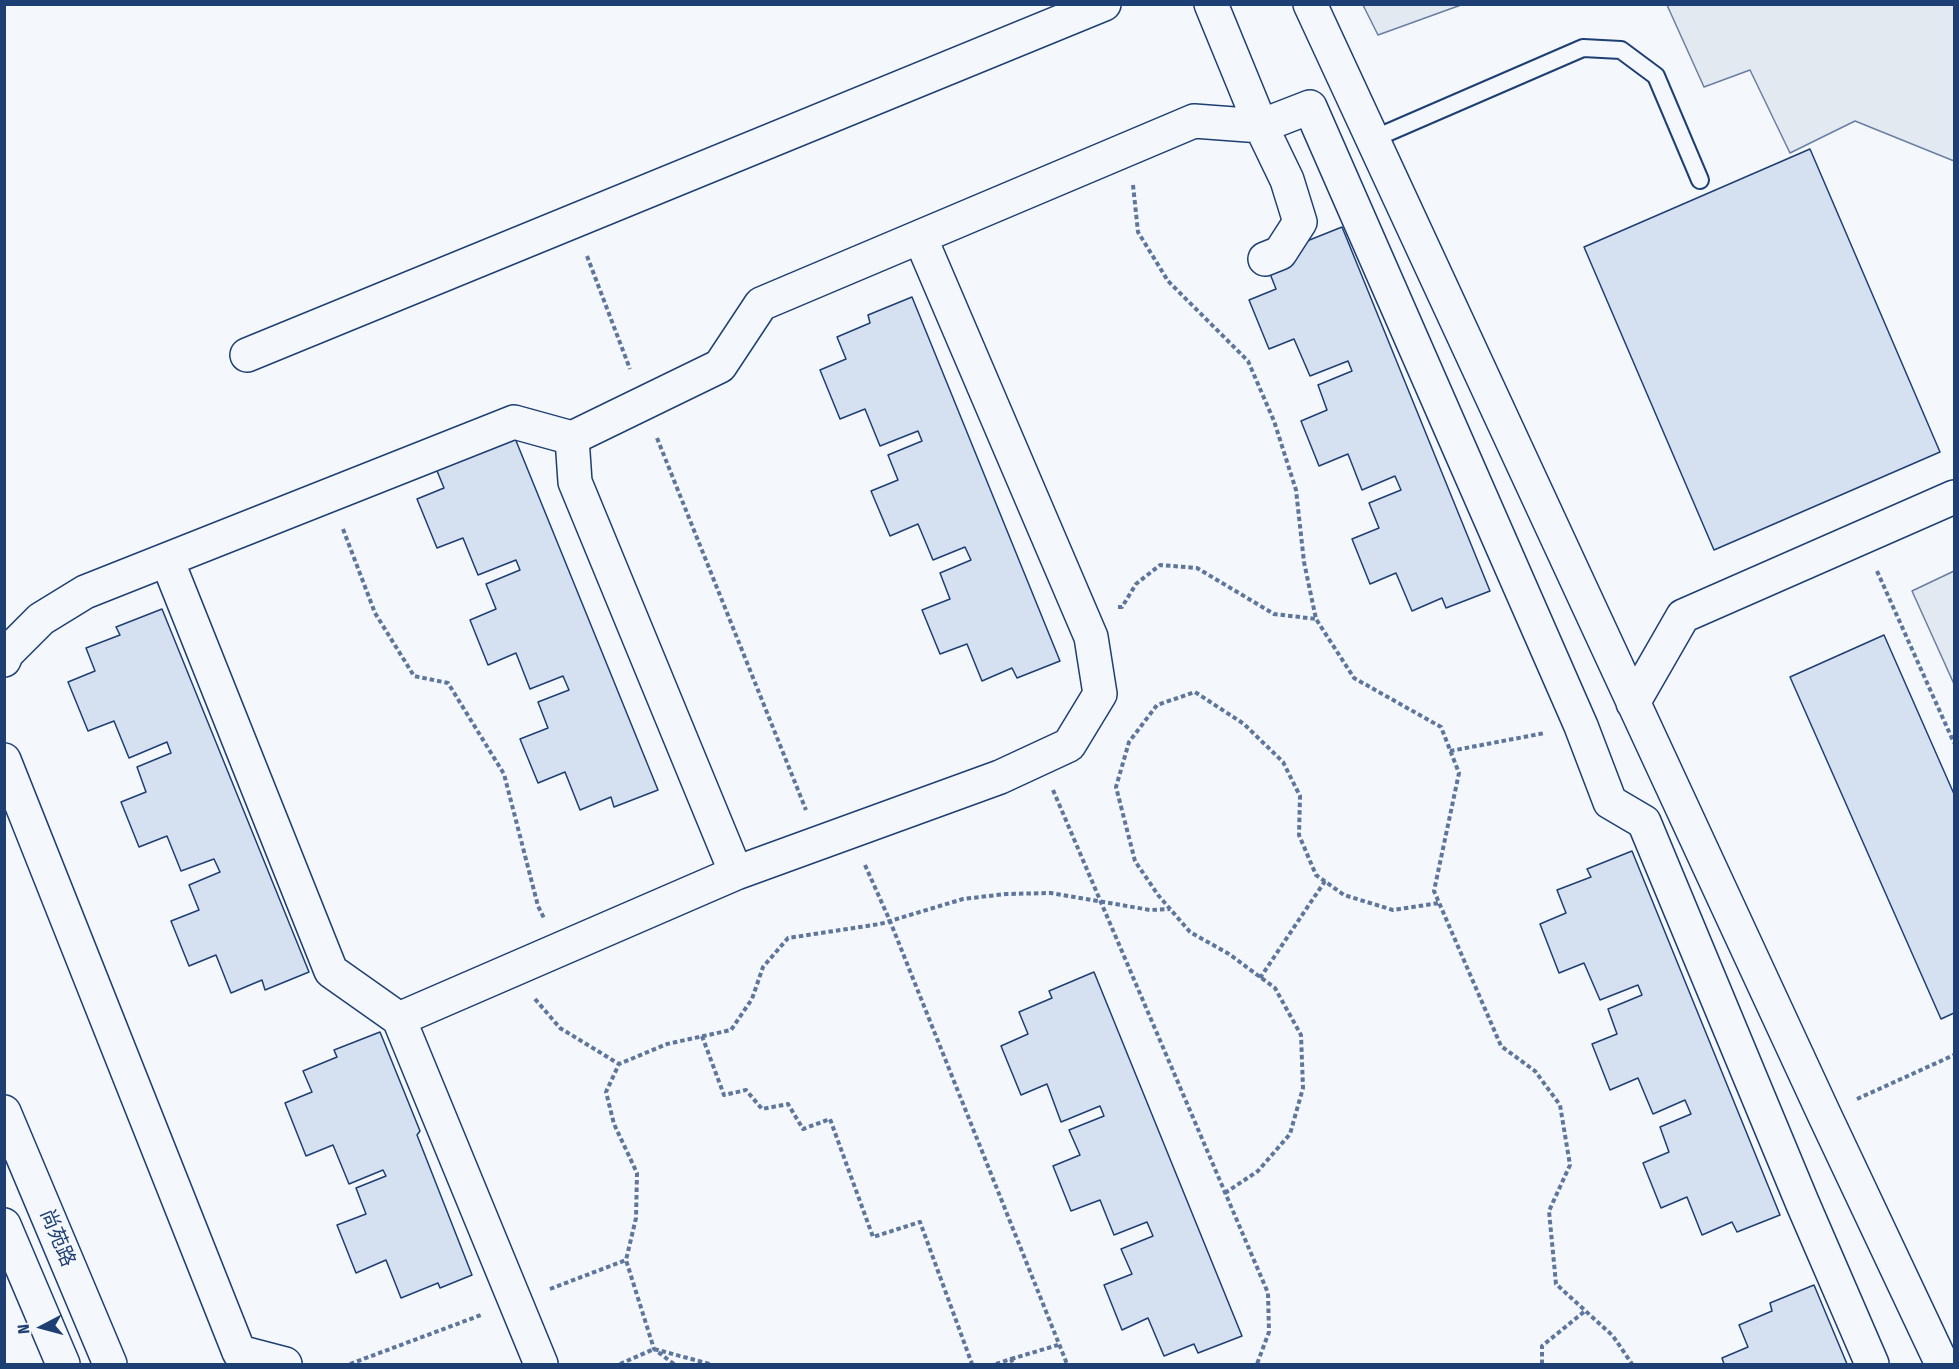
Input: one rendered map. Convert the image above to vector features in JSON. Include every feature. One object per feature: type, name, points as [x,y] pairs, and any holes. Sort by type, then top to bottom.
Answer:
[{"type":"street","points":[[247,355],[1104,4]]},
{"type":"street","points":[[1211,4],[1260,126],[1287,180],[1300,222],[1280,253],[1265,259]]},
{"type":"street","points":[[1310,4],[1942,1365]]},
{"type":"street","points":[[4,660],[7,653],[41,619],[85,592],[514,422],[572,438],[720,366],[761,304],[1194,121],[1260,126],[1310,107],[1581,726],[1610,802],[1644,822],[1872,1365]]},
{"type":"street","points":[[399,1019],[736,873],[1000,777],[1069,745],[1100,694],[1091,637],[920,237]]},
{"type":"street","points":[[572,438],[575,482],[736,873]]},
{"type":"street","points":[[1633,703],[1683,616],[1954,497]]},
{"type":"street","points":[[167,560],[331,971],[399,1019],[541,1365]]},
{"type":"street","points":[[4,760],[239,1352],[285,1365]]},
{"type":"street","name":"尚苑路","points":[[4,1112],[110,1365]]},
{"type":"street","points":[[4,1225],[63,1365]]},
{"type":"lane","points":[[1373,140],[1583,48],[1621,50],[1656,76],[1700,180]]},
{"type":"path","points":[[1130,149],[1138,232],[1168,281],[1248,361],[1274,421],[1296,490],[1304,562],[1316,619],[1354,678],[1441,727],[1459,773],[1434,891],[1501,1046],[1535,1071],[1560,1105],[1570,1165],[1549,1211],[1556,1284],[1613,1336],[1632,1365]]},
{"type":"path","points":[[574,221],[643,404],[819,843]]},
{"type":"path","points":[[329,495],[375,613],[414,676],[448,683],[504,774],[538,906],[559,949]]},
{"type":"path","points":[[1861,538],[1954,743]]},
{"type":"path","points":[[1079,609],[1122,606],[1136,584],[1160,565],[1197,568],[1274,614],[1316,619]]},
{"type":"path","points":[[1225,1193],[1258,1171],[1290,1134],[1303,1089],[1301,1035],[1275,988],[1229,954],[1190,932],[1170,909],[1136,861],[1116,787],[1129,742],[1157,705],[1195,693],[1244,724],[1283,762],[1300,796],[1299,835],[1316,875],[1344,895],[1393,910],[1439,903]]},
{"type":"path","points":[[1450,751],[1581,726]]},
{"type":"path","points":[[1040,759],[1268,1293],[1269,1332],[1257,1365]]},
{"type":"path","points":[[850,831],[890,921],[1067,1365]]},
{"type":"path","points":[[1260,978],[1325,881]]},
{"type":"path","points":[[674,1365],[654,1349],[626,1260],[636,1218],[637,1173],[614,1124],[606,1092],[619,1064],[667,1044],[731,1029],[752,999],[763,968],[788,938],[890,921],[963,899],[1006,894],[1051,893],[1150,910],[1170,909]]},
{"type":"path","points":[[520,966],[533,995],[560,1028],[619,1064]]},
{"type":"path","points":[[702,1036],[724,1095],[746,1090],[762,1109],[788,1104],[802,1129],[830,1119],[873,1237],[920,1222],[972,1365]]},
{"type":"path","points":[[1824,1114],[1954,1055]]},
{"type":"path","points":[[1542,1365],[1542,1346],[1585,1311]]},
{"type":"path","points":[[996,1365],[1058,1345]]},
{"type":"path","points":[[620,1365],[654,1349],[710,1365]]},
{"type":"path","points":[[1011,1359],[1013,1365]]},
{"type":"shaded area","points":[[1363,5],[1461,5],[1378,35]]},
{"type":"shaded area","points":[[1667,5],[1954,5],[1954,161],[1855,121],[1790,153],[1750,70],[1704,87]]},
{"type":"shaded area","points":[[1954,571],[1954,684],[1912,591]]},
{"type":"building","points":[[1810,149],[1940,452],[1714,550],[1584,247]]},
{"type":"building","points":[[1342,227],[1490,591],[1446,608],[1442,598],[1412,611],[1396,573],[1370,584],[1352,539],[1379,528],[1369,503],[1401,490],[1395,476],[1362,490],[1348,454],[1319,466],[1301,421],[1327,410],[1318,385],[1352,371],[1348,361],[1310,376],[1294,339],[1269,349],[1249,300],[1276,289],[1267,266],[1300,253],[1297,245]]},
{"type":"building","points":[[912,297],[1060,661],[1017,678],[1012,668],[982,681],[967,644],[940,654],[922,610],[950,599],[940,573],[971,560],[965,547],[933,560],[918,524],[890,536],[871,491],[898,480],[888,455],[922,441],[918,431],[880,446],[865,409],[840,419],[820,370],[846,359],[837,337],[870,323],[868,315]]},
{"type":"building","points":[[510,426],[658,790],[614,807],[611,797],[580,810],[565,772],[538,783],[520,739],[548,728],[538,702],[569,690],[563,676],[530,689],[516,653],[488,665],[470,620],[496,609],[486,584],[520,570],[516,560],[478,575],[463,538],[437,548],[417,499],[444,488],[435,466]]},
{"type":"building","points":[[162,609],[309,972],[265,990],[262,980],[231,993],[216,955],[189,966],[171,921],[199,910],[189,885],[220,872],[214,859],[181,871],[167,836],[139,847],[121,802],[146,792],[137,767],[171,753],[167,742],[129,758],[114,721],[88,731],[68,682],[95,671],[86,648],[120,635],[116,627]]},
{"type":"building","points":[[1884,635],[1954,794],[1954,1013],[1941,1019],[1790,677]]},
{"type":"building","points":[[1632,851],[1780,1215],[1737,1232],[1732,1222],[1702,1235],[1687,1197],[1661,1208],[1643,1163],[1669,1152],[1660,1127],[1691,1114],[1685,1100],[1653,1114],[1638,1078],[1610,1090],[1592,1044],[1617,1034],[1608,1009],[1642,995],[1638,985],[1600,1000],[1584,963],[1559,973],[1540,924],[1566,913],[1557,890],[1591,877],[1587,869]]},
{"type":"building","points":[[1094,972],[1242,1336],[1198,1353],[1194,1344],[1164,1356],[1148,1318],[1122,1330],[1104,1285],[1132,1274],[1121,1249],[1153,1236],[1147,1222],[1114,1235],[1100,1200],[1071,1211],[1053,1166],[1080,1155],[1069,1130],[1104,1116],[1100,1106],[1061,1122],[1047,1084],[1021,1095],[1001,1046],[1028,1034],[1019,1012],[1052,998],[1049,991]]},
{"type":"building","points":[[380,1032],[420,1131],[417,1135],[472,1275],[440,1288],[438,1283],[401,1298],[386,1260],[356,1273],[337,1225],[366,1214],[356,1188],[386,1176],[383,1170],[349,1184],[333,1145],[306,1156],[285,1103],[312,1092],[303,1071],[337,1057],[334,1050]]},
{"type":"building","points":[[1814,1285],[1847,1364],[1724,1364],[1722,1358],[1748,1347],[1739,1325],[1772,1311],[1770,1303]]}]
